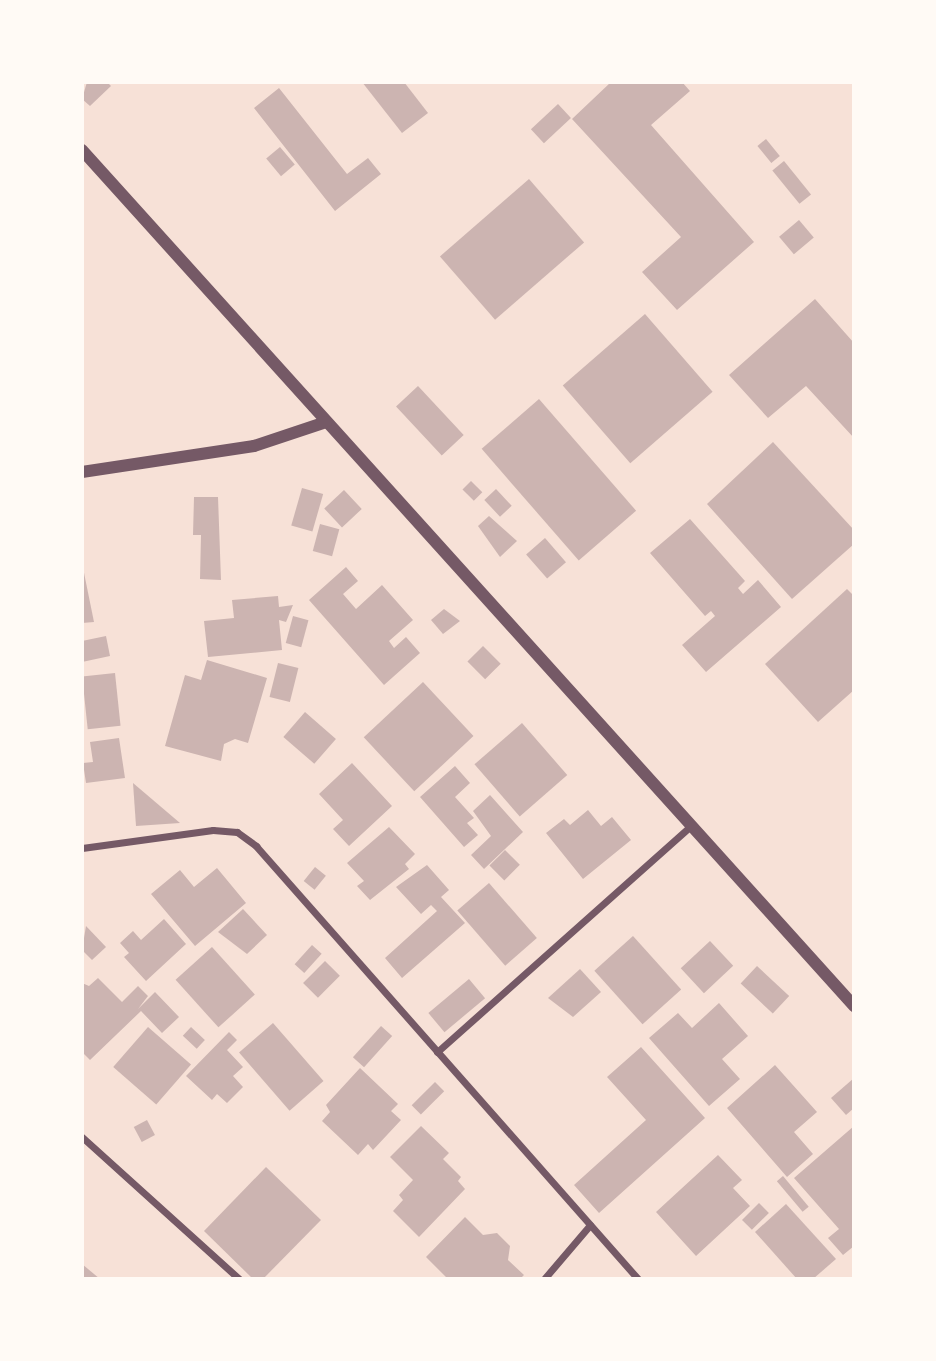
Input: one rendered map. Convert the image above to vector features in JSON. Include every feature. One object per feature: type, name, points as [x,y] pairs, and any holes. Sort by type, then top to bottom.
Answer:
[{"type":"street","points":[[82,150],[854,1006]]},
{"type":"street","points":[[82,472],[254,446],[326,422]]},
{"type":"street","points":[[438,1052],[692,825]]},
{"type":"street","points":[[82,848],[213,830],[237,832],[256,846],[638,1279]]},
{"type":"street","points":[[82,1137],[239,1279]]},
{"type":"street","points":[[544,1279],[590,1225]]},
{"type":"building","points":[[87,82],[107,82],[111,86],[90,106],[82,99]]},
{"type":"building","points":[[362,82],[404,82],[428,113],[402,133]]},
{"type":"building","points":[[611,82],[682,82],[690,91],[651,125],[754,242],[677,310],[642,272],[681,237],[572,119]]},
{"type":"building","points":[[279,88],[347,174],[368,158],[381,174],[335,211],[254,108]]},
{"type":"building","points":[[558,104],[571,118],[544,143],[531,129]]},
{"type":"building","points":[[766,139],[780,156],[771,163],[757,146]]},
{"type":"building","points":[[280,147],[295,165],[281,176],[266,159]]},
{"type":"building","points":[[784,161],[811,194],[799,204],[772,170]]},
{"type":"building","points":[[529,179],[584,242],[495,320],[440,256]]},
{"type":"building","points":[[799,220],[814,238],[794,254],[779,237]]},
{"type":"building","points":[[815,299],[854,343],[854,438],[806,386],[768,418],[729,375]]},
{"type":"building","points":[[645,314],[713,392],[630,463],[563,386]]},
{"type":"building","points":[[418,386],[464,435],[442,455],[396,406]]},
{"type":"building","points":[[539,399],[636,511],[579,561],[482,449]]},
{"type":"building","points":[[773,442],[854,530],[854,544],[792,599],[707,504]]},
{"type":"building","points":[[471,481],[482,492],[474,501],[463,489]]},
{"type":"building","points":[[302,488],[323,494],[312,532],[291,525]]},
{"type":"building","points":[[496,489],[512,506],[500,517],[484,500]]},
{"type":"building","points":[[344,490],[362,509],[342,527],[324,508]]},
{"type":"building","points":[[194,497],[218,497],[221,580],[200,579],[201,535],[193,535]]},
{"type":"building","points":[[489,516],[517,541],[500,557],[478,526]]},
{"type":"building","points":[[690,519],[745,581],[738,588],[743,594],[758,580],[781,607],[706,672],[682,645],[715,616],[711,611],[705,616],[650,553]]},
{"type":"building","points":[[320,524],[339,529],[332,556],[313,551]]},
{"type":"building","points":[[545,538],[566,562],[547,579],[526,554]]},
{"type":"building","points":[[82,563],[94,622],[82,623]]},
{"type":"building","points":[[346,567],[358,581],[343,594],[356,609],[382,585],[413,620],[389,641],[394,648],[406,637],[420,653],[384,685],[309,600]]},
{"type":"building","points":[[847,589],[854,596],[854,690],[818,722],[765,664]]},
{"type":"building","points":[[278,596],[279,607],[293,605],[286,622],[279,620],[282,650],[208,657],[204,621],[234,618],[232,600]]},
{"type":"building","points":[[444,609],[460,621],[443,634],[431,620]]},
{"type":"building","points":[[293,616],[308,620],[301,647],[286,643]]},
{"type":"building","points":[[106,636],[110,656],[82,662],[82,641]]},
{"type":"building","points":[[483,646],[501,664],[485,679],[467,662]]},
{"type":"building","points":[[207,660],[267,678],[248,743],[235,739],[224,744],[221,761],[165,746],[185,675],[201,680]]},
{"type":"building","points":[[278,663],[298,668],[290,702],[270,697]]},
{"type":"building","points":[[115,673],[121,726],[88,729],[82,676]]},
{"type":"building","points":[[423,682],[473,736],[414,791],[364,737]]},
{"type":"building","points":[[305,712],[336,739],[314,764],[283,737]]},
{"type":"building","points":[[522,723],[567,775],[520,816],[474,764]]},
{"type":"building","points":[[119,738],[125,778],[86,783],[83,763],[93,762],[90,742]]},
{"type":"building","points":[[352,763],[392,806],[349,846],[333,829],[343,820],[319,794]]},
{"type":"building","points":[[455,766],[470,783],[455,797],[474,818],[467,823],[478,835],[464,847],[420,797]]},
{"type":"building","points":[[133,783],[180,823],[136,826]]},
{"type":"building","points":[[490,795],[523,832],[484,869],[471,855],[491,836],[473,811]]},
{"type":"building","points":[[588,810],[601,826],[612,817],[631,840],[583,879],[546,833],[564,819],[570,825]]},
{"type":"building","points":[[389,827],[415,854],[405,864],[409,869],[370,900],[357,886],[364,881],[347,863]]},
{"type":"building","points":[[505,850],[520,865],[504,880],[489,866]]},
{"type":"building","points":[[427,865],[449,890],[441,897],[465,923],[402,978],[385,958],[437,911],[431,905],[421,914],[396,887]]},
{"type":"building","points":[[315,867],[326,876],[315,890],[304,881]]},
{"type":"building","points":[[217,868],[246,903],[195,946],[151,894],[180,870],[194,887]]},
{"type":"building","points":[[489,883],[537,938],[505,966],[457,911]]},
{"type":"building","points":[[243,909],[267,935],[247,954],[218,932]]},
{"type":"building","points":[[164,919],[186,944],[146,981],[124,957],[129,953],[120,943],[133,931],[141,940]]},
{"type":"building","points":[[86,926],[106,947],[92,960],[82,950]]},
{"type":"building","points":[[633,936],[681,990],[643,1024],[594,971]]},
{"type":"building","points":[[710,941],[733,966],[704,993],[681,968]]},
{"type":"building","points":[[312,945],[322,954],[304,973],[295,964]]},
{"type":"building","points":[[212,947],[255,995],[218,1027],[176,980]]},
{"type":"building","points":[[325,961],[340,976],[318,998],[303,983]]},
{"type":"building","points":[[757,966],[789,996],[773,1014],[741,984]]},
{"type":"building","points":[[580,969],[601,992],[573,1017],[548,998]]},
{"type":"building","points":[[98,978],[122,1002],[138,986],[148,996],[138,1009],[155,992],[179,1017],[162,1033],[141,1011],[90,1060],[82,1052],[82,983],[89,986]]},
{"type":"building","points":[[469,979],[485,998],[444,1032],[428,1013]]},
{"type":"building","points":[[719,1003],[748,1036],[722,1059],[740,1079],[709,1106],[649,1038],[678,1013],[692,1028]]},
{"type":"building","points":[[273,1023],[324,1081],[290,1111],[239,1053]]},
{"type":"building","points":[[381,1026],[392,1036],[364,1067],[353,1057]]},
{"type":"building","points":[[148,1027],[191,1064],[156,1104],[113,1067]]},
{"type":"building","points":[[191,1027],[205,1040],[197,1049],[183,1036]]},
{"type":"building","points":[[229,1032],[237,1040],[227,1050],[243,1067],[233,1076],[243,1087],[227,1103],[217,1094],[212,1100],[186,1076]]},
{"type":"building","points":[[641,1047],[705,1118],[599,1213],[574,1185],[646,1120],[607,1077]]},
{"type":"building","points":[[775,1065],[817,1112],[794,1132],[813,1154],[787,1177],[727,1108]]},
{"type":"building","points":[[360,1068],[398,1104],[391,1111],[401,1120],[373,1150],[368,1144],[358,1155],[322,1121],[330,1112],[326,1105]]},
{"type":"building","points":[[854,1078],[854,1108],[846,1115],[831,1098]]},
{"type":"building","points":[[435,1082],[444,1091],[421,1115],[412,1105]]},
{"type":"building","points":[[147,1120],[155,1135],[142,1142],[134,1127]]},
{"type":"building","points":[[421,1126],[449,1153],[443,1159],[461,1177],[458,1181],[465,1189],[419,1237],[393,1211],[403,1200],[399,1195],[413,1180],[390,1157]]},
{"type":"building","points":[[854,1126],[854,1246],[843,1255],[828,1238],[839,1229],[794,1178]]},
{"type":"building","points":[[718,1155],[742,1180],[733,1188],[750,1206],[696,1256],[656,1212]]},
{"type":"building","points":[[266,1167],[321,1220],[263,1279],[253,1279],[204,1231]]},
{"type":"building","points":[[783,1176],[809,1207],[803,1212],[777,1181]]},
{"type":"building","points":[[759,1203],[769,1213],[752,1230],[742,1220]]},
{"type":"building","points":[[786,1204],[836,1259],[813,1279],[797,1279],[755,1232]]},
{"type":"building","points":[[465,1217],[483,1235],[497,1233],[510,1246],[508,1260],[524,1275],[520,1279],[448,1279],[426,1257]]},
{"type":"building","points":[[82,1264],[100,1279],[82,1279]]}]
